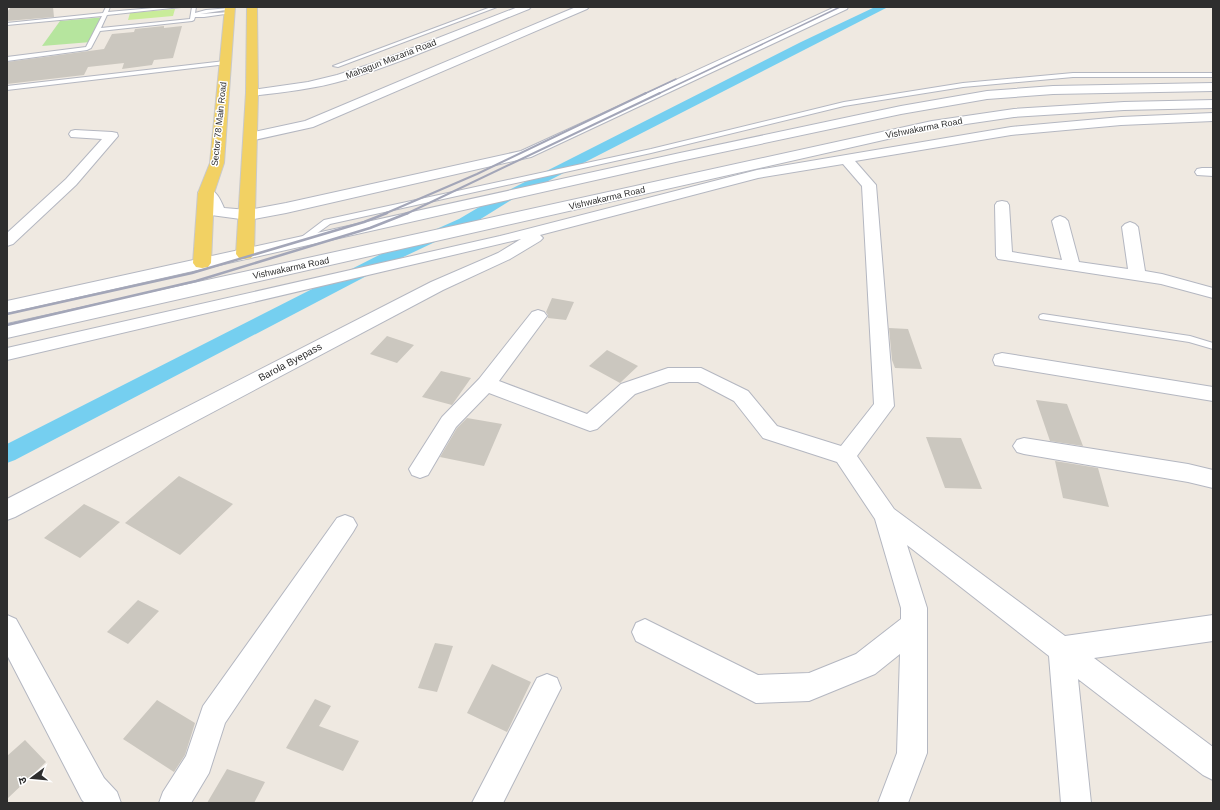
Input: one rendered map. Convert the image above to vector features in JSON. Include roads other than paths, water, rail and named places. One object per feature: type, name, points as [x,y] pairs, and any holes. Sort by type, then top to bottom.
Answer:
[{"type":"main road","points":[[246,254],[252,92],[252,7]]},
{"type":"main road","points":[[206,193],[212,198],[217,212],[248,215],[286,208],[526,154],[843,7]]},
{"type":"main road","name":"Sector 78 Main Road","points":[[202,263],[206,193],[217,163],[230,10]]},
{"type":"main road","points":[[228,36],[234,31],[244,31],[252,34]]},
{"type":"main road","points":[[7,307],[299,242],[332,228],[611,173],[901,110],[987,95],[1053,90],[1213,87]]},
{"type":"main road","name":"Vishwakarma Road","points":[[7,331],[338,258],[560,217],[777,160],[932,125],[1014,113],[1124,106],[1213,104]]},
{"type":"main road","points":[[809,130],[798,136],[800,142],[812,147],[833,147]]},
{"type":"main road","points":[[762,140],[777,140],[789,146],[785,153],[777,160]]},
{"type":"street","name":"Mahagun Mazaria Road","points":[[252,92],[308,85],[340,78],[422,48],[526,7]]},
{"type":"street","points":[[250,137],[309,124],[584,7]]},
{"type":"street","points":[[7,354],[501,240],[560,217],[756,174],[1011,131],[1121,120],[1213,117]]},
{"type":"street","points":[[7,241],[71,182],[112,136],[75,134]]},
{"type":"street","points":[[845,158],[869,185],[884,406],[845,456]]},
{"type":"street","points":[[1002,206],[1004,256],[1162,279],[1213,293]]},
{"type":"street","name":"Barola Byepass","points":[[7,510],[437,286],[504,256],[560,217]]},
{"type":"street","points":[[1060,221],[1072,266]]},
{"type":"street","points":[[1130,228],[1137,275]]},
{"type":"street","points":[[420,469],[449,422],[486,384],[538,316]]},
{"type":"street","points":[[1002,360],[1213,394]]},
{"type":"street","points":[[486,384],[590,423],[628,389],[668,375],[701,375],[741,396],[770,432],[845,456],[886,516],[914,608],[912,753],[893,803]]},
{"type":"street","points":[[1024,446],[1213,478]]},
{"type":"street","points":[[886,516],[1213,765]]},
{"type":"street","points":[[174,803],[199,764],[213,716],[345,525]]},
{"type":"street","points":[[645,632],[756,689],[809,687],[865,664],[914,625]]},
{"type":"street","points":[[7,628],[93,789],[106,803]]},
{"type":"street","points":[[1062,650],[1213,628]]},
{"type":"street","points":[[1062,650],[1076,803]]},
{"type":"street","points":[[487,803],[547,688]]},
{"type":"lane","points":[[7,59],[88,48],[108,7]]},
{"type":"lane","points":[[7,24],[179,7]]},
{"type":"lane","points":[[98,30],[192,20],[194,7]]},
{"type":"lane","points":[[336,66],[495,7]]},
{"type":"lane","points":[[193,15],[204,16],[230,10]]},
{"type":"lane","points":[[420,35],[438,41]]},
{"type":"lane","points":[[403,41],[422,48]]},
{"type":"lane","points":[[7,88],[225,63]]},
{"type":"lane","points":[[332,228],[844,104],[963,85],[1073,75],[1213,75]]},
{"type":"lane","points":[[1043,317],[1190,339],[1213,346]]},
{"type":"waterway","points":[[7,454],[393,255],[465,222],[508,196],[805,44],[883,7]]},
{"type":"railway","points":[[658,94],[840,7]]},
{"type":"railway","points":[[644,94],[676,79]]},
{"type":"railway","points":[[384,214],[477,174],[646,93]]},
{"type":"railway","points":[[406,214],[660,93]]},
{"type":"railway","points":[[7,314],[192,273],[364,222],[387,213]]},
{"type":"railway","points":[[7,325],[196,281],[370,228],[408,213]]}]
